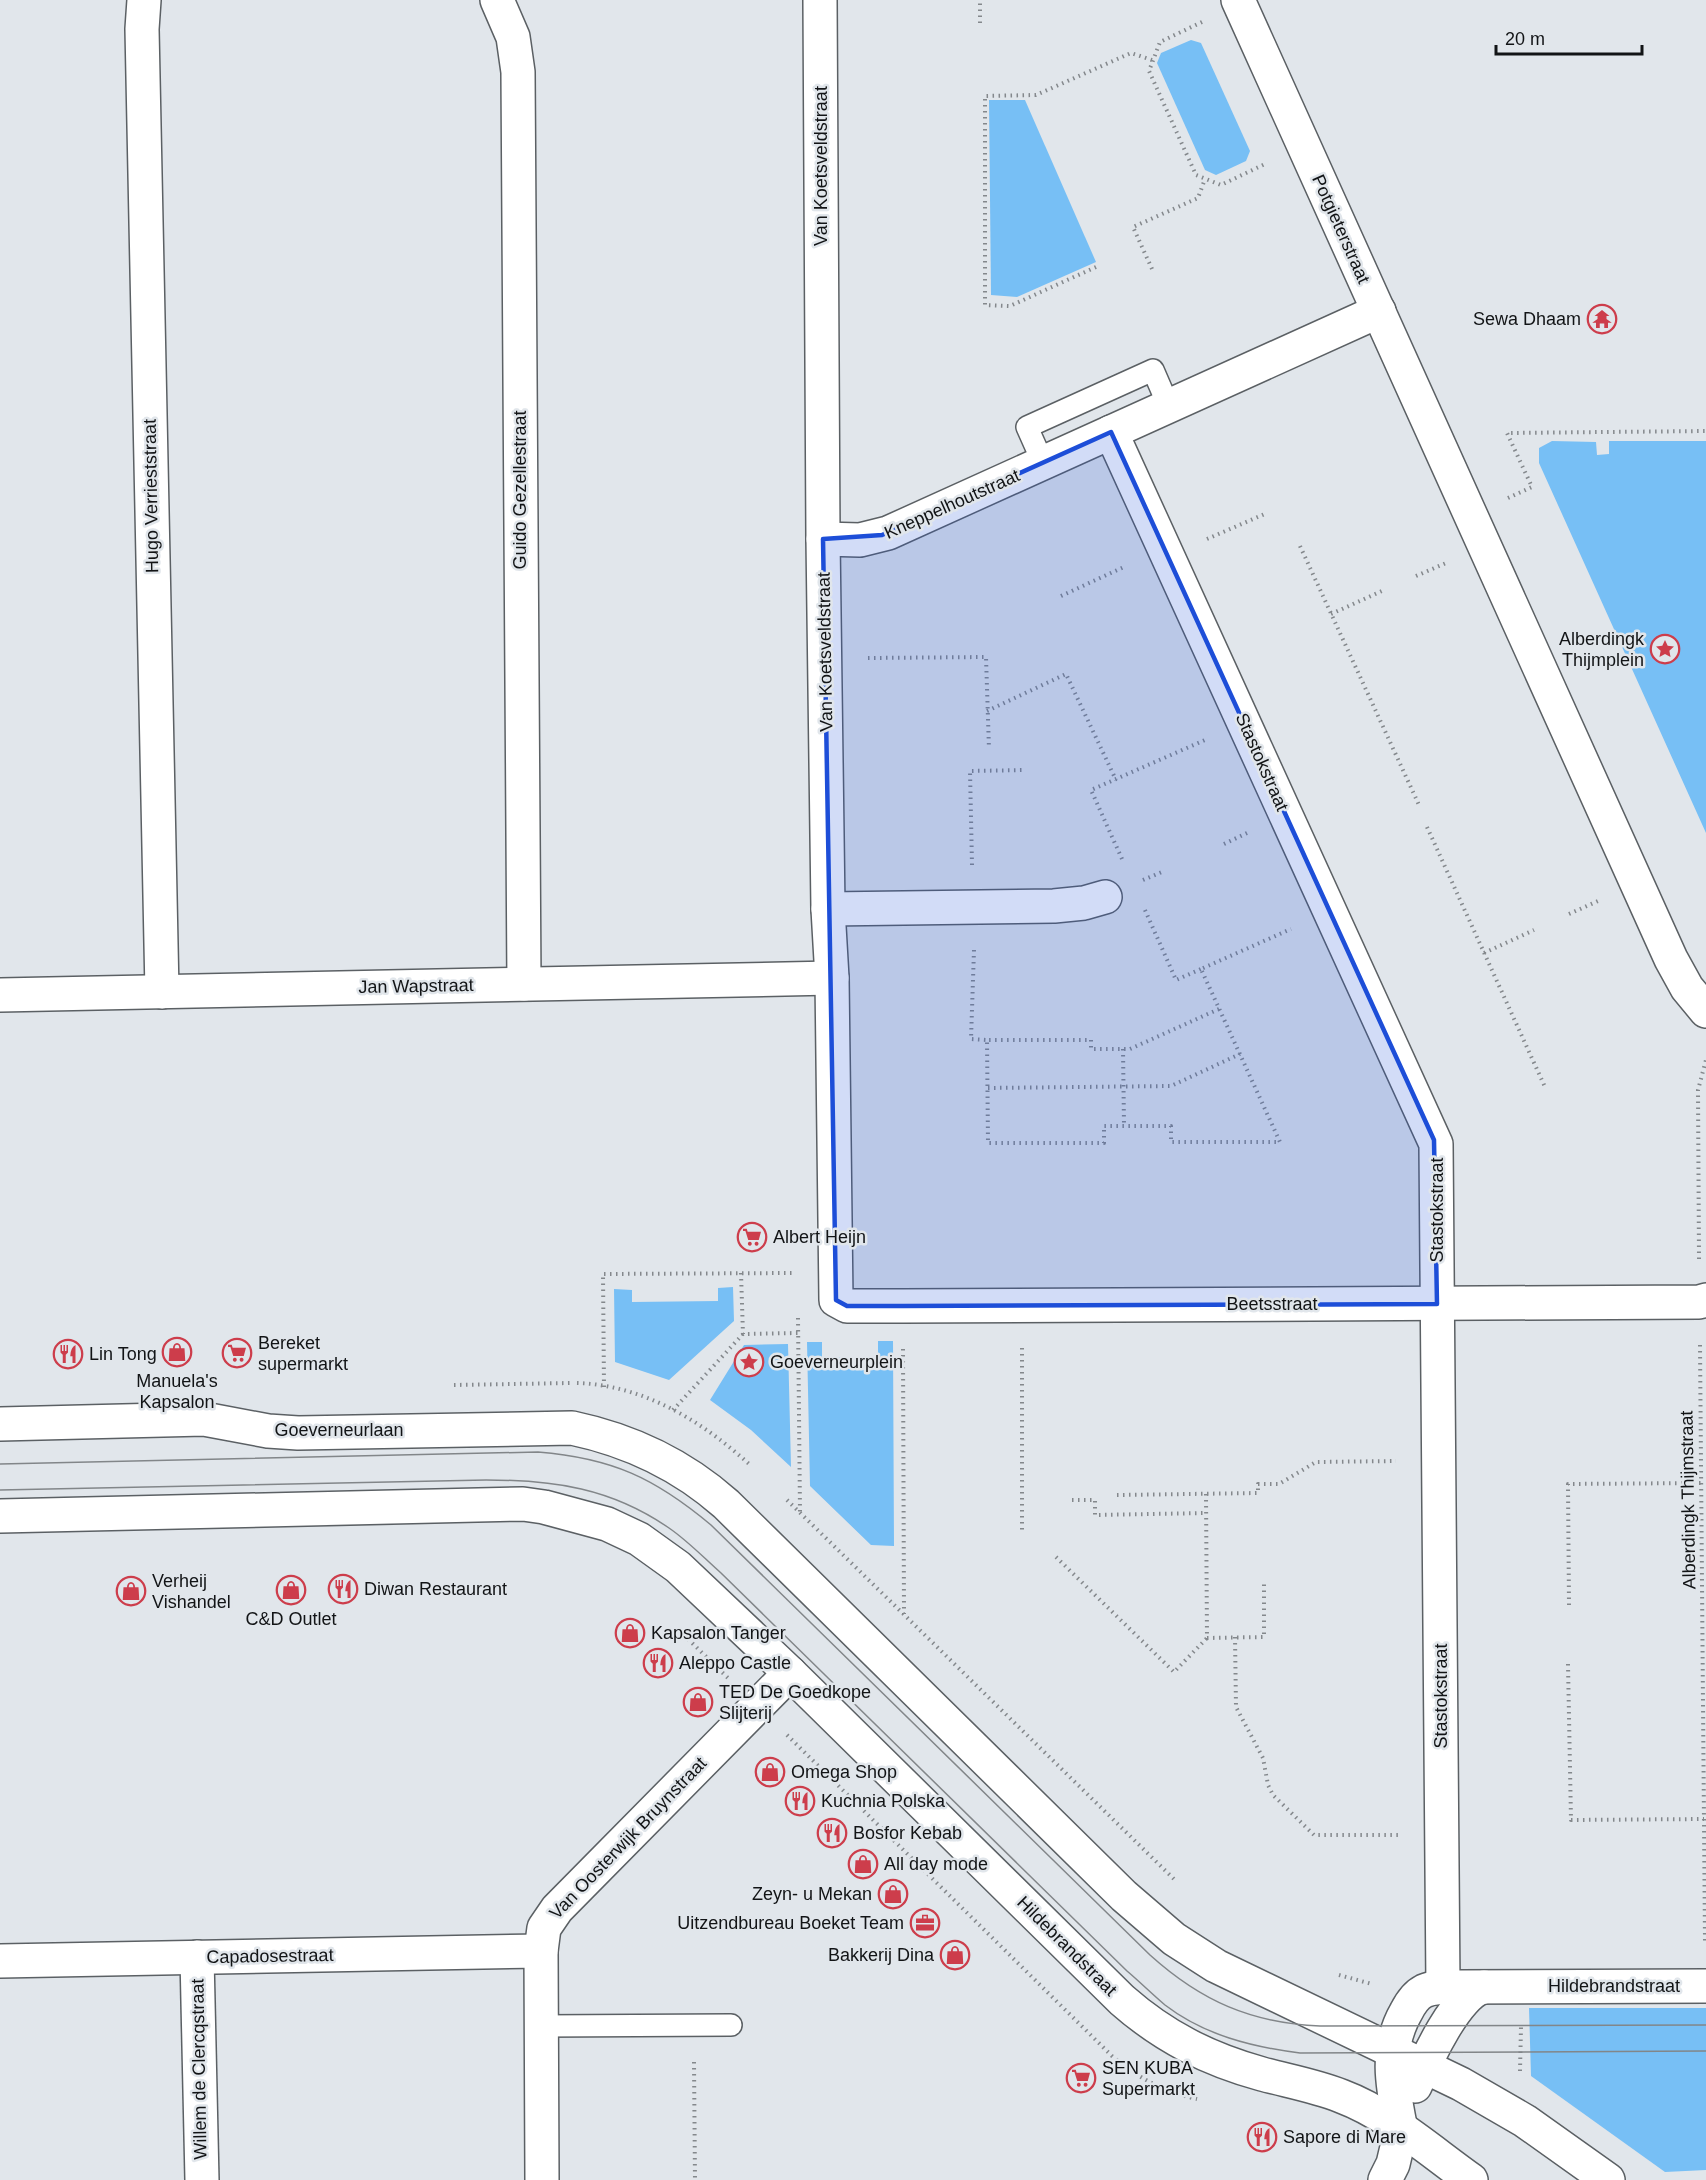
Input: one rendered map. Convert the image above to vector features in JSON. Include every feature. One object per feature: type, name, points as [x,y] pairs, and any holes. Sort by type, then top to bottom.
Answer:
[{"type":"street","name":"Hugo Verrieststraat","points":[[144,0],[142,28],[162,992]]},
{"type":"street","name":"Guido Gezellestraat","points":[[497,0],[516,49],[519,93],[524,984]]},
{"type":"street","name":"Van Koetsveldstraat","points":[[820,0],[823,539],[828,909],[832,978],[837,1288]]},
{"type":"street","name":"Potgieterstraat","points":[[1239,2],[1379,311]]},
{"type":"street","name":"Kneppelhoutstraat","points":[[823,539],[860,540],[882,535],[1379,311]]},
{"type":"street","points":[[1379,311],[1671,959],[1687,988],[1706,1011]]},
{"type":"street","name":"Stastokstraat","points":[[1111,432],[1434,1140],[1437,1159],[1443,1987]]},
{"type":"street","points":[[828,909],[1054,906],[1083,903],[1105,897]]},
{"type":"street","name":"Jan Wapstraat","points":[[0,995],[832,978]]},
{"type":"street","name":"Beetsstraat","points":[[837,1288],[847,1306],[1703,1301]]},
{"type":"street","name":"Goeverneurlaan","points":[[0,1424],[204,1419],[268,1431],[298,1433],[572,1428],[598,1433],[640,1449],[688,1476],[723,1502],[1124,1896],[1166,1932],[1204,1959],[1234,1976],[1392,2049]]},
{"type":"street","points":[[0,1516],[523,1504],[551,1508],[607,1524],[639,1539],[678,1567],[790,1673]]},
{"type":"street","name":"Hildebrandstraat","points":[[790,1673],[1142,2018],[1168,2036],[1208,2055],[1247,2069],[1339,2095],[1401,2130],[1471,2180]]},
{"type":"street","name":"Van Oosterwijk Bruynstraat","points":[[542,2180],[541,1951],[544,1928],[557,1909],[790,1673]]},
{"type":"street","name":"Capadosestraat","points":[[0,1962],[541,1951]]},
{"type":"street","name":"Willem de Clercqstraat","points":[[197,1957],[202,2180]]},
{"type":"street","name":"Hildebrandstraat","points":[[1401,2130],[1392,2084],[1392,2049],[1398,2026],[1417,1996],[1427,1990],[1443,1987],[1706,1986]]},
{"type":"street","points":[[1385,2180],[1395,2160],[1405,2109],[1425,2066],[1457,2007],[1469,1994],[1484,1987]]},
{"type":"street","points":[[1392,2049],[1490,2099],[1608,2180]]},
{"type":"lane","name":"Kneppelhoutstraat","points":[[1043,463],[1027,427],[1153,370],[1169,406]]},
{"type":"lane","points":[[541,2026],[731,2025]]},
{"type":"path","points":[[980,0],[980,23]]},
{"type":"path","points":[[1239,2],[1160,42],[1149,71],[1196,175],[1221,185],[1304,147]]},
{"type":"path","points":[[1096,267],[1010,306],[985,305],[985,96],[1036,95],[1131,53],[1152,60]]},
{"type":"path","points":[[1152,269],[1132,227],[1198,198],[1206,179]]},
{"type":"path","points":[[1470,514],[1532,487],[1507,433],[1706,431]]},
{"type":"path","points":[[1199,542],[1267,513]]},
{"type":"path","points":[[1300,546],[1419,805]]},
{"type":"path","points":[[1061,596],[1133,563]]},
{"type":"path","points":[[1331,614],[1382,591]]},
{"type":"path","points":[[878,658],[986,657],[989,749]]},
{"type":"path","points":[[987,711],[1066,674],[1116,780]]},
{"type":"path","points":[[1123,860],[1091,790],[1178,752]]},
{"type":"path","points":[[972,869],[970,771],[1025,770]]},
{"type":"path","points":[[1427,827],[1545,1086]]},
{"type":"path","points":[[1145,909],[1176,980],[1264,941]]},
{"type":"path","points":[[1484,953],[1534,930]]},
{"type":"path","points":[[974,942],[971,1040],[1091,1040],[1091,1049],[1130,1049],[1219,1009]]},
{"type":"path","points":[[987,1040],[988,1143],[1104,1143],[1104,1126],[1124,1125],[1171,1126],[1171,1142],[1280,1142],[1201,969]]},
{"type":"path","points":[[1123,1049],[1124,1125]]},
{"type":"path","points":[[987,1088],[1171,1086],[1240,1054]]},
{"type":"path","name":"Alberdingk Thijmstraat","points":[[1705,1941],[1703,1301],[1698,1090],[1706,1060]]},
{"type":"path","points":[[673,1410],[743,1334],[741,1273]]},
{"type":"path","points":[[604,1387],[603,1274],[741,1273],[837,1288]]},
{"type":"path","points":[[903,1306],[904,1615],[1183,1887]]},
{"type":"path","points":[[798,1313],[800,1513]]},
{"type":"path","points":[[743,1334],[798,1333]]},
{"type":"path","points":[[1022,1372],[1022,1530]]},
{"type":"path","points":[[1117,1495],[1258,1493],[1258,1484],[1279,1484],[1316,1462],[1404,1461]]},
{"type":"path","points":[[1569,1605],[1568,1484],[1702,1483]]},
{"type":"path","points":[[1206,1494],[1207,1638]]},
{"type":"path","points":[[1072,1500],[1095,1500],[1095,1515],[1207,1513]]},
{"type":"path","points":[[1056,1557],[1174,1672],[1207,1638],[1264,1637],[1264,1582]]},
{"type":"path","points":[[684,1635],[757,1706]]},
{"type":"path","points":[[1235,1637],[1236,1707],[1263,1758],[1268,1785],[1273,1795],[1314,1835],[1407,1835]]},
{"type":"path","points":[[1568,1664],[1571,1820],[1704,1819]]},
{"type":"path","points":[[1336,1974],[1382,1987]]},
{"type":"path","name":"Hildebrandstraat","points":[[1520,2118],[1521,1986]]},
{"type":"path","points":[[694,2025],[695,2180]]},
{"type":"highlighted area","points":[[1111,432],[1434,1140],[1437,1304],[847,1306],[836,1300],[823,539],[882,535]]},
{"type":"shaded area","points":[[1191,40],[1201,43],[1250,151],[1246,161],[1216,175],[1205,170],[1157,63],[1161,53]]},
{"type":"shaded area","points":[[989,100],[1025,100],[1096,262],[1017,297],[991,295]]},
{"type":"shaded area","name":"Alberdingk Thijmplein","points":[[1552,441],[1596,442],[1597,455],[1609,454],[1609,441],[1706,441],[1706,833],[1539,463],[1539,448]]},
{"type":"shaded area","points":[[733,1287],[734,1321],[669,1380],[615,1362],[614,1289],[632,1290],[632,1302],[718,1301],[718,1288]]},
{"type":"shaded area","points":[[878,1341],[893,1341],[894,1546],[871,1545],[810,1486],[807,1342],[822,1342],[822,1357],[878,1357]]},
{"type":"shaded area","points":[[788,1344],[791,1467],[751,1430],[710,1400],[744,1345]]},
{"type":"shaded area","points":[[1529,2008],[1706,2008],[1706,2170],[1665,2172],[1531,2076]]},
{"type":"tram line","points":[[0,1464],[538,1452],[588,1459],[610,1465],[651,1483],[711,1525],[1150,1955],[1188,1985],[1208,1997],[1228,2007],[1272,2020],[1320,2026],[1706,2025]]},
{"type":"tram line","points":[[0,1490],[511,1480],[558,1485],[604,1495],[647,1514],[689,1544],[1127,1971],[1165,2005],[1196,2024],[1246,2043],[1300,2053],[1706,2051]]},
{"type":"place","name":"Sewa Dhaam","points":[[1602,319]]},
{"type":"place","name":"Alberdingk Thijmplein","points":[[1665,649]]},
{"type":"place","name":"Albert Heijn","points":[[752,1237]]},
{"type":"place","name":"Manuela's Kapsalon","points":[[177,1352]]},
{"type":"place","name":"Bereket supermarkt","points":[[237,1353]]},
{"type":"place","name":"Lin Tong","points":[[68,1354]]},
{"type":"place","name":"Goeverneurplein","points":[[749,1362]]},
{"type":"place","name":"Diwan Restaurant","points":[[343,1589]]},
{"type":"place","name":"C&D Outlet","points":[[291,1590]]},
{"type":"place","name":"Verheij Vishandel","points":[[131,1591]]},
{"type":"place","name":"Kapsalon Tanger","points":[[630,1633]]},
{"type":"place","name":"Aleppo Castle","points":[[658,1663]]},
{"type":"place","name":"TED De Goedkope Slijterij","points":[[698,1702]]},
{"type":"place","name":"Omega Shop","points":[[770,1772]]},
{"type":"place","name":"Kuchnia Polska","points":[[800,1801]]},
{"type":"place","name":"Bosfor Kebab","points":[[832,1833]]},
{"type":"place","name":"All day mode","points":[[863,1864]]},
{"type":"place","name":"Zeyn- u Mekan","points":[[893,1894]]},
{"type":"place","name":"Uitzendbureau Boeket Team","points":[[925,1923]]},
{"type":"place","name":"Bakkerij Dina","points":[[955,1955]]},
{"type":"place","name":"SEN KUBA Supermarkt","points":[[1081,2078]]},
{"type":"place","name":"Sapore di Mare","points":[[1262,2137]]}]
